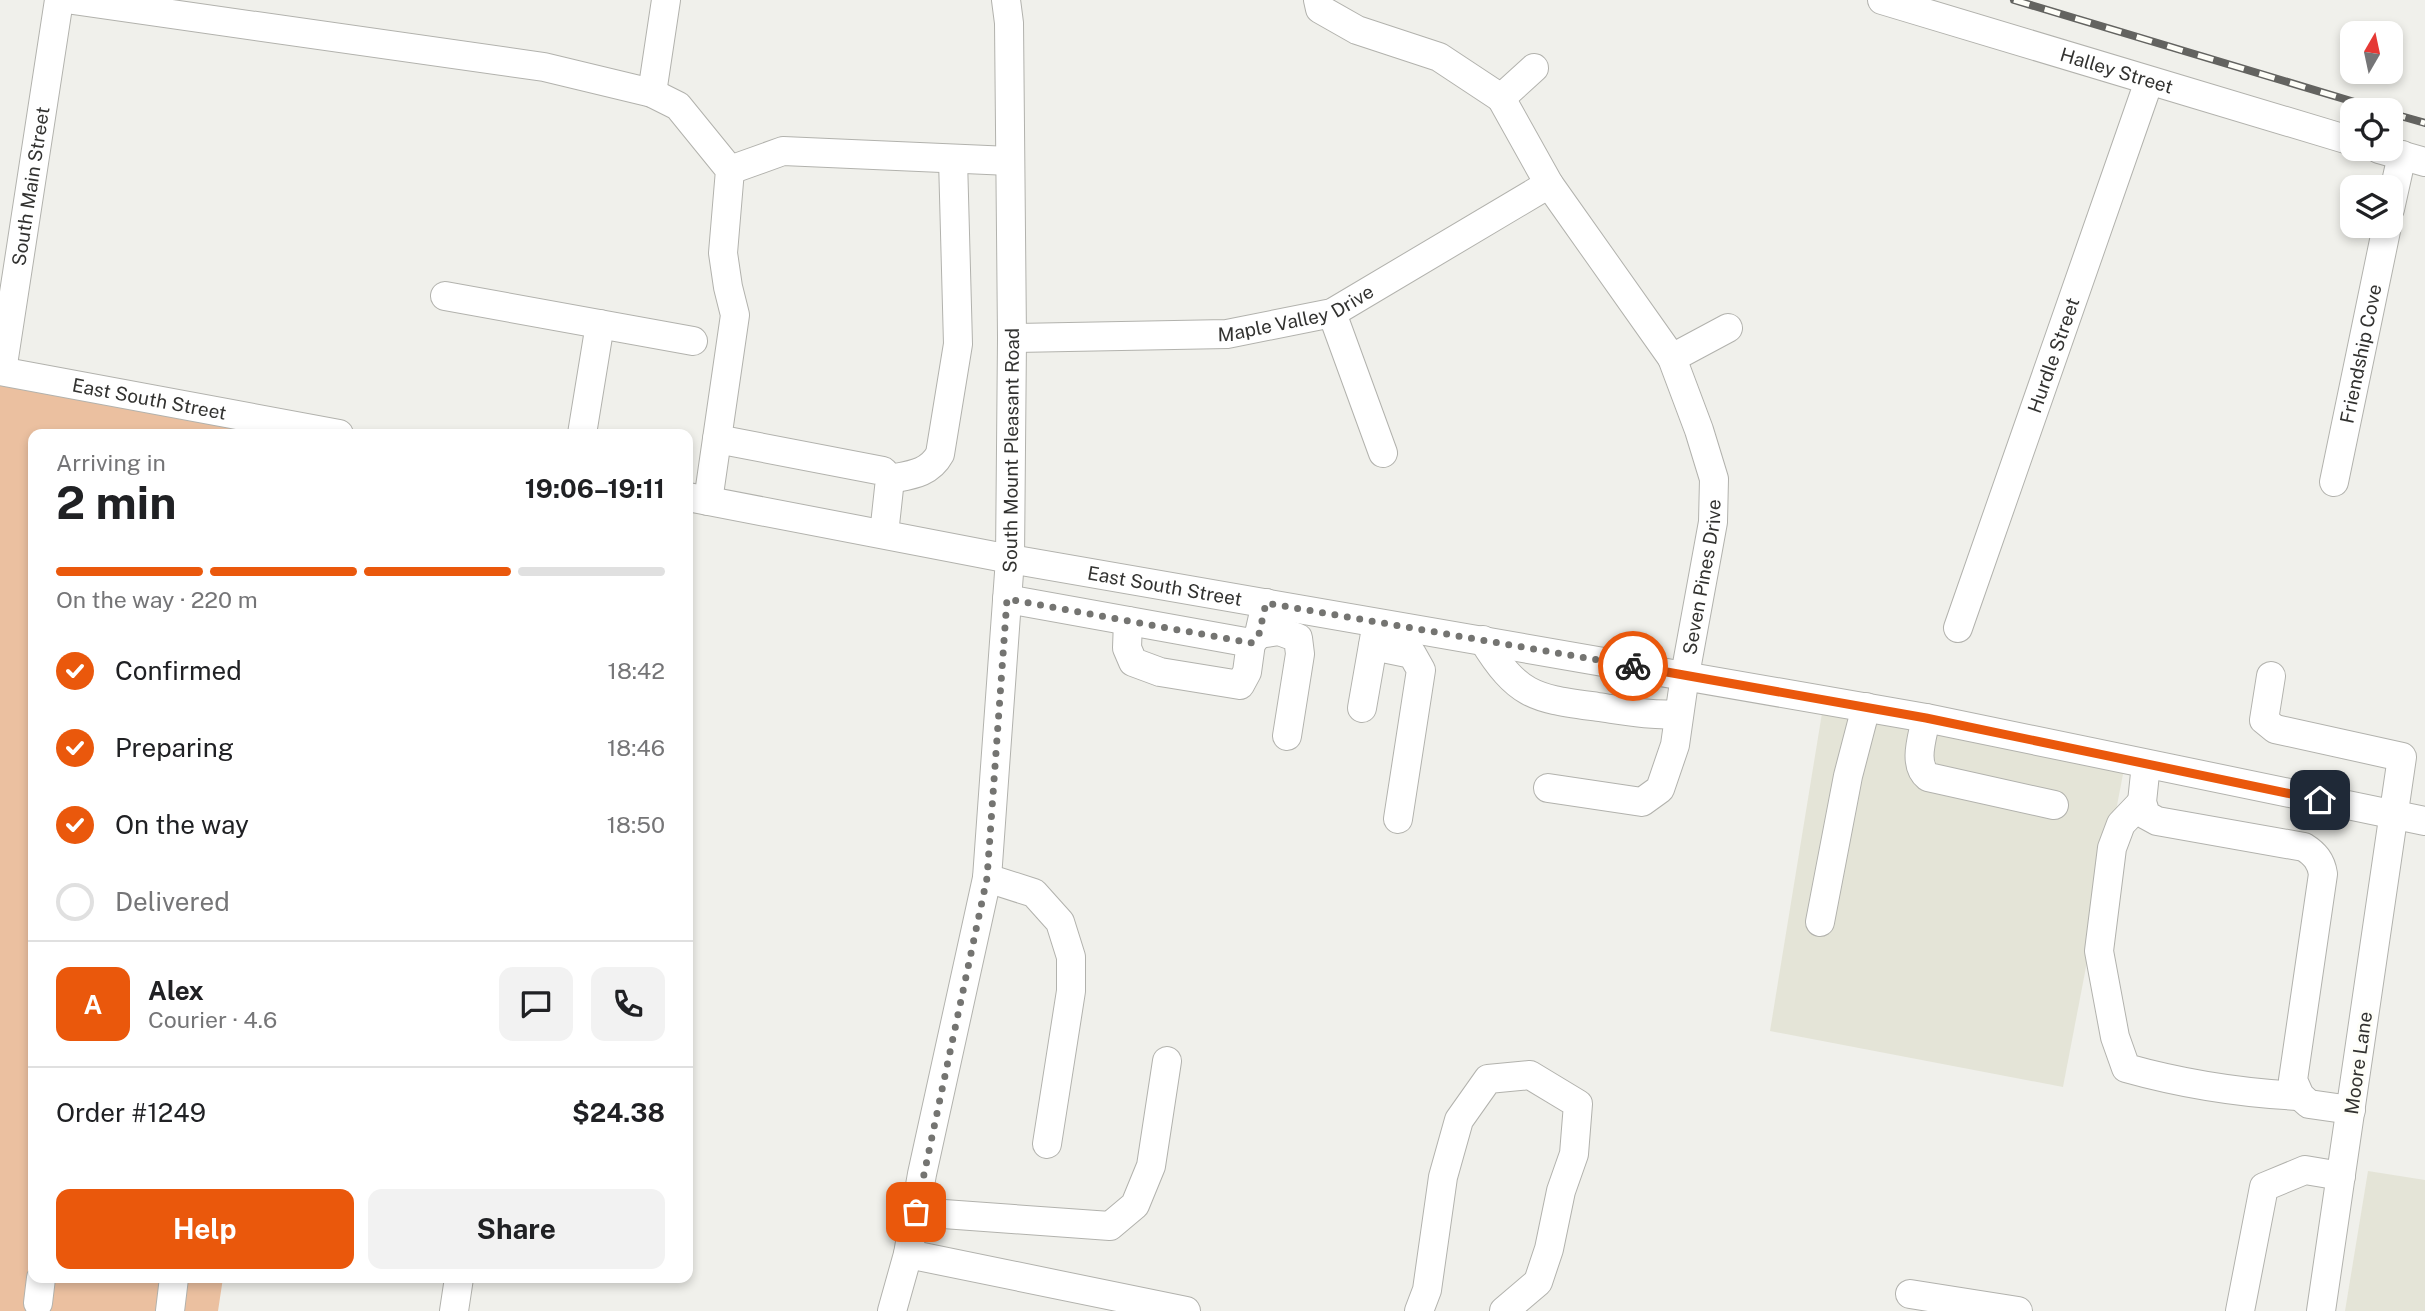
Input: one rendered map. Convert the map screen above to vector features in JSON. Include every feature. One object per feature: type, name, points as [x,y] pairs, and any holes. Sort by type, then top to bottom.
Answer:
[{"type":"street","name":"South Main Street","points":[[1,371],[59,0]]},
{"type":"street","points":[[73,0],[544,67],[652,93],[678,106],[730,170],[723,253],[735,315],[717,439],[698,499]]},
{"type":"street","points":[[652,93],[666,0]]},
{"type":"street","name":"South Mount Pleasant Road","points":[[892,1311],[908,1254],[987,878],[1010,559],[1012,338],[1009,23],[1006,0]]},
{"type":"street","name":"Seven Pines Drive","points":[[1318,0],[1320,9],[1357,30],[1439,57],[1501,98],[1549,184],[1672,358],[1714,479],[1713,522],[1675,745],[1660,789],[1642,802],[1548,788]]},
{"type":"street","name":"Halley Street","points":[[1882,0],[2340,137]]},
{"type":"street","points":[[1501,98],[1534,68]]},
{"type":"street","name":"Hurdle Street","points":[[1958,628],[2149,81]]},
{"type":"street","points":[[730,170],[783,151],[1010,162]]},
{"type":"street","points":[[890,480],[933,466],[940,454],[958,344],[953,159]]},
{"type":"street","name":"Maple Valley Drive","points":[[1012,338],[1227,334],[1332,313],[1549,184]]},
{"type":"street","name":"Friendship Cove","points":[[2334,482],[2385,238]]},
{"type":"street","points":[[445,296],[694,341]]},
{"type":"street","points":[[1332,313],[1382,453]]},
{"type":"street","points":[[583,429],[600,324]]},
{"type":"street","points":[[1672,358],[1728,328]]},
{"type":"street","name":"East South Street","points":[[1,371],[239,425],[284,429]]},
{"type":"street","points":[[717,439],[883,471],[890,480],[884,534]]},
{"type":"street","name":"East South Street","points":[[698,499],[1010,559],[1266,603],[1375,634],[1483,640],[1926,718],[2425,821]]},
{"type":"street","points":[[1007,599],[1128,621],[1255,638],[1279,631],[1298,638],[1300,654],[1287,736]]},
{"type":"street","points":[[1128,621],[1127,648],[1133,662],[1160,672],[1240,685],[1247,672],[1266,603]]},
{"type":"street","points":[[1362,708],[1375,634],[1412,654],[1421,670],[1398,819]]},
{"type":"street","points":[[1483,640],[1500,666],[1518,685],[1551,702],[1647,715],[1679,714]]},
{"type":"street","points":[[2271,676],[2264,720],[2275,729],[2414,758]]},
{"type":"street","points":[[1820,922],[1848,776],[1866,707]]},
{"type":"street","points":[[1926,718],[1919,762],[1928,777],[2054,805]]},
{"type":"street","name":"Moore Lane","points":[[2321,1311],[2395,816],[2414,758]]},
{"type":"street","points":[[2146,764],[2142,802],[2146,816],[2157,821],[2304,847],[2313,853],[2321,865],[2323,874],[2293,1080],[2300,1096],[2309,1104],[2351,1110]]},
{"type":"street","points":[[2142,802],[2120,824],[2112,848],[2099,951],[2115,1037],[2126,1068],[2166,1079],[2258,1094],[2300,1096]]},
{"type":"street","points":[[987,878],[1034,893],[1060,922],[1071,957],[1071,991],[1048,1144]]},
{"type":"street","points":[[916,1212],[1110,1226],[1135,1205],[1151,1166],[1167,1061]]},
{"type":"street","points":[[1419,1311],[1427,1290],[1443,1177],[1459,1120],[1488,1079],[1530,1074],[1578,1104],[1574,1154],[1538,1282],[1504,1311]]},
{"type":"street","points":[[2240,1311],[2264,1187],[2305,1170],[2341,1176]]},
{"type":"street","points":[[908,1254],[1186,1311]]},
{"type":"street","points":[[170,1311],[173,1283]]},
{"type":"street","points":[[454,1311],[458,1283]]},
{"type":"street","points":[[1910,1294],[2018,1311]]},
{"type":"shaded area","points":[[0,385],[242,429],[28,429],[28,1283],[222,1283],[218,1311],[0,1311]]},
{"type":"shaded area","points":[[1823,707],[2124,769],[2063,1087],[1770,1031]]},
{"type":"shaded area","points":[[2368,1171],[2425,1180],[2425,1311],[2345,1311]]},
{"type":"railway","points":[[2014,0],[2341,98]]},
{"type":"railway","points":[[2403,117],[2425,123]]},
{"type":"way so far","points":[[916,1212],[987,878],[1007,599],[1251,643],[1259,634],[1266,603],[1633,666]]},
{"type":"route","points":[[1633,666],[1926,718],[2320,800]]}]
